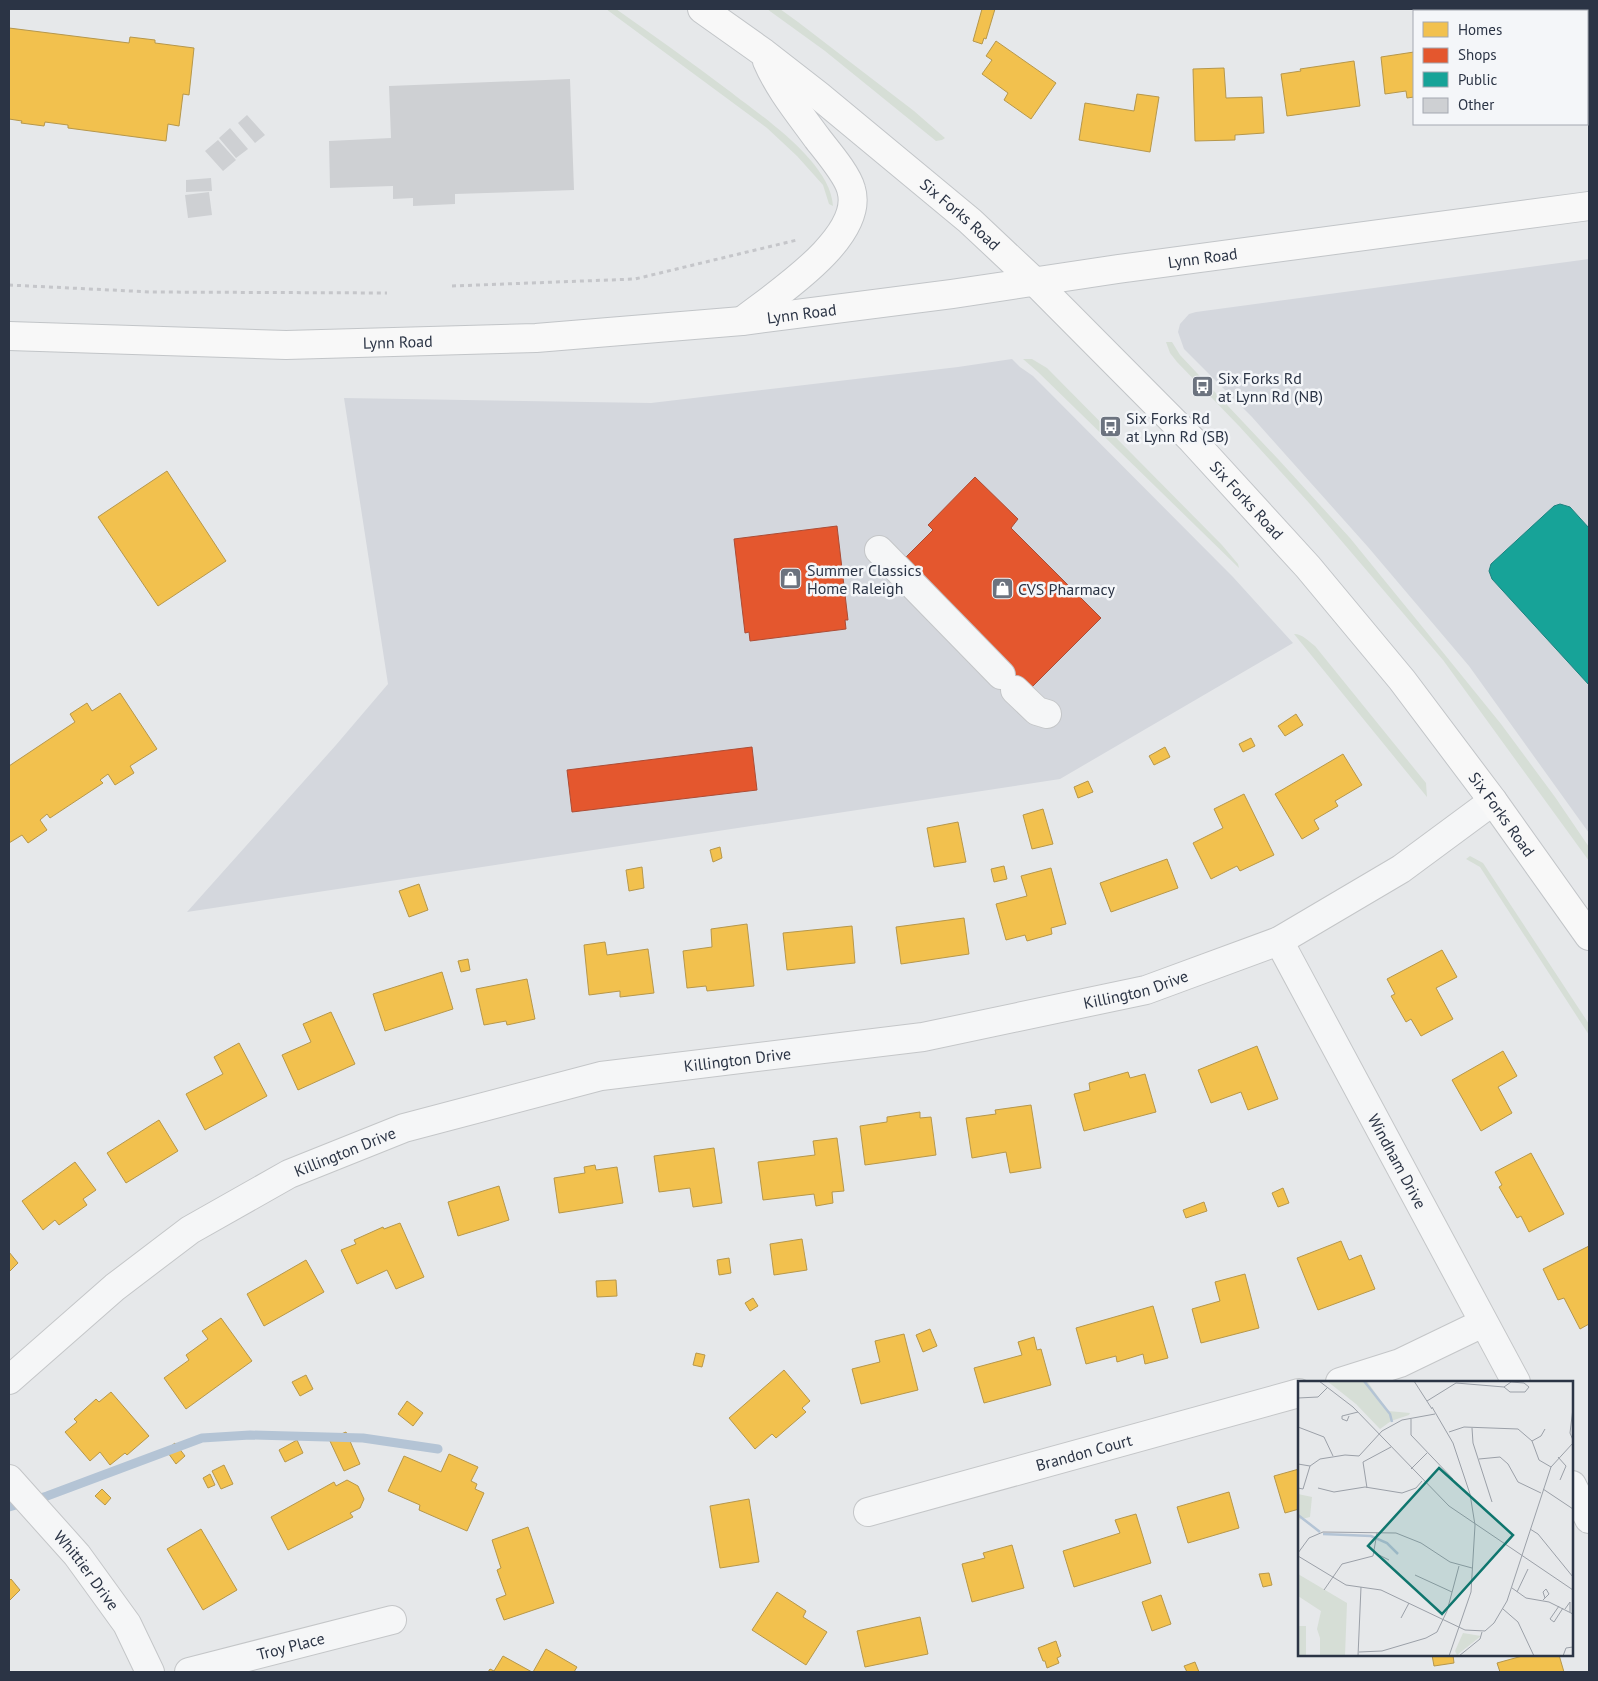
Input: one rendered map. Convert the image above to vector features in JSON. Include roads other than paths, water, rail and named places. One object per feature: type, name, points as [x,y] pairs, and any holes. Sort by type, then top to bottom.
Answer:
[{"type":"main road","name":"Six Forks Road","points":[[702,9],[764,52],[970,221],[1036,282],[1192,440],[1308,567],[1402,680],[1493,801],[1589,936]]},
{"type":"main road","points":[[742,321],[816,262],[841,234],[850,217],[853,204],[851,188],[838,166],[785,94],[773,75],[764,52]]},
{"type":"main road","name":"Lynn Road","points":[[9,336],[286,345],[536,338],[742,321],[1589,206]]},
{"type":"street","points":[[878,550],[1037,711],[1047,714]]},
{"type":"street","name":"Killington Drive","points":[[9,1380],[115,1288],[190,1230],[290,1174],[404,1128],[601,1076],[923,1037],[1146,990],[1279,941],[1401,869],[1493,801]]},
{"type":"street","name":"Windham Drive","points":[[1279,941],[1515,1381]]},
{"type":"street","points":[[1343,1381],[1400,1363],[1483,1323]]},
{"type":"street","name":"Brandon Court","points":[[868,1512],[1298,1394]]},
{"type":"street","name":"Whittier Drive","points":[[9,1479],[76,1555],[127,1624],[150,1672]]},
{"type":"street","points":[[1573,1487],[1589,1519]]},
{"type":"street","name":"Troy Place","points":[[189,1672],[392,1620]]},
{"type":"waterway","points":[[9,1507],[47,1496],[202,1438],[250,1435],[363,1438],[438,1449]]},
{"type":"place","name":"Six Forks Rd at Lynn Rd (NB)","points":[[1202,387]]},
{"type":"place","name":"Six Forks Rd at Lynn Rd (SB)","points":[[1110,427]]},
{"type":"place","name":"Summer Classics Home Raleigh","points":[[791,579]]},
{"type":"place","name":"CVS Pharmacy","points":[[1002,589]]}]
